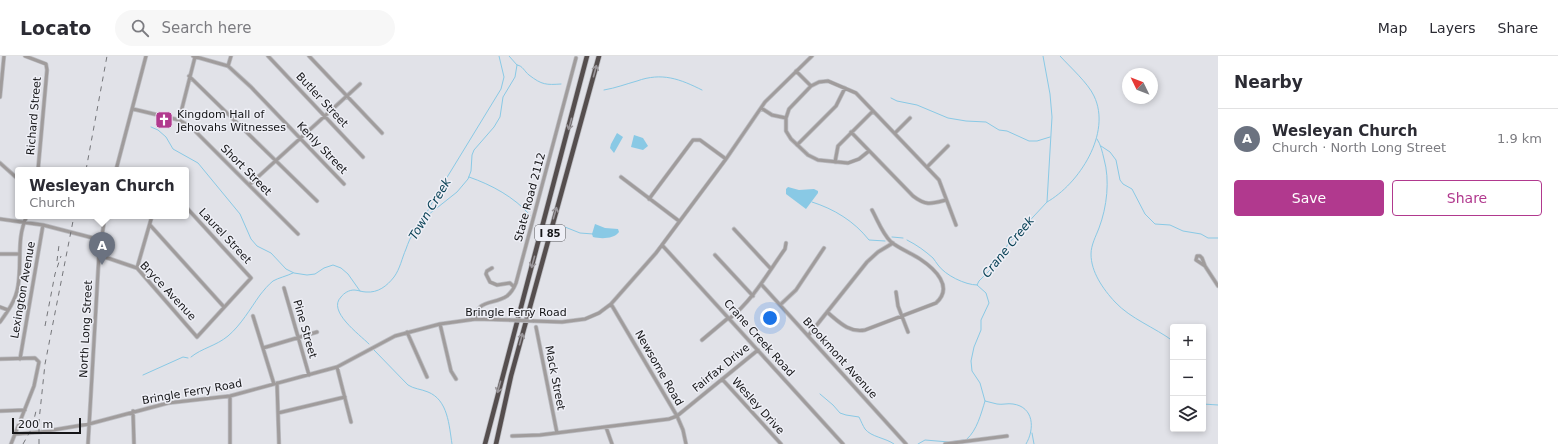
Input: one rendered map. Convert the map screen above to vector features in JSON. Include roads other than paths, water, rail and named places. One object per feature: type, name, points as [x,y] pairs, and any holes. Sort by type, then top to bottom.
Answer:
[{"type":"highway","name":"I 85","points":[[485,444],[588,56]]},
{"type":"highway","name":"I 85","points":[[496,444],[511,376],[599,56]]},
{"type":"street","points":[[0,97],[4,56]]},
{"type":"street","name":"Richard Street","points":[[25,56],[46,64],[47,70],[38,167]]},
{"type":"street","points":[[117,167],[146,56]]},
{"type":"street","points":[[179,120],[194,56]]},
{"type":"street","name":"Kenly Street","points":[[194,56],[228,66],[251,87],[300,140],[344,184]]},
{"type":"street","points":[[228,66],[231,56]]},
{"type":"street","name":"Butler Street","points":[[268,56],[363,157]]},
{"type":"street","points":[[309,56],[382,133]]},
{"type":"street","name":"Bringle Ferry Road","points":[[16,434],[33,433],[89,424],[133,411],[168,403],[230,396],[337,367],[386,340],[407,332],[440,324],[476,319],[562,322],[585,319],[599,313],[611,304],[638,276],[726,159],[761,108],[812,56]]},
{"type":"street","name":"State Road 2112","points":[[514,287],[576,58]]},
{"type":"street","points":[[796,71],[811,86]]},
{"type":"street","points":[[189,76],[317,201]]},
{"type":"street","points":[[869,151],[859,159],[848,163],[818,160],[808,155],[791,139],[786,131],[786,118],[789,109],[811,86],[819,82],[828,81],[856,93],[939,180],[956,225]]},
{"type":"street","points":[[249,185],[360,84]]},
{"type":"street","points":[[797,144],[836,106],[845,88]]},
{"type":"street","points":[[761,108],[772,115],[786,118]]},
{"type":"street","name":"Short Street","points":[[133,109],[179,120],[191,127],[298,234]]},
{"type":"street","points":[[835,162],[838,146],[873,111]]},
{"type":"street","points":[[895,133],[910,118]]},
{"type":"street","points":[[851,132],[913,196],[921,202],[933,204],[946,200]]},
{"type":"street","points":[[649,199],[691,142],[695,139],[700,140],[726,159]]},
{"type":"street","points":[[927,166],[948,146]]},
{"type":"street","points":[[0,163],[15,176]]},
{"type":"street","points":[[621,177],[679,222]]},
{"type":"street","name":"Laurel Street","points":[[189,209],[251,278],[224,308]]},
{"type":"street","points":[[827,312],[846,327],[858,331],[865,330],[936,303],[942,298],[944,293],[943,283],[939,277],[920,258],[893,243],[884,233],[872,210]]},
{"type":"street","points":[[0,219],[43,225],[101,240]]},
{"type":"street","points":[[0,322],[14,300],[18,287],[20,254],[26,219]]},
{"type":"street","name":"North Long Street","points":[[88,444],[99,255],[104,219]]},
{"type":"street","points":[[137,268],[151,219]]},
{"type":"street","name":"Lexington Avenue","points":[[20,359],[43,225]]},
{"type":"street","points":[[150,225],[224,308]]},
{"type":"street","points":[[734,229],[771,268]]},
{"type":"street","points":[[702,340],[742,308],[753,296],[784,249],[786,243]]},
{"type":"street","points":[[808,336],[867,262],[878,252],[893,243]]},
{"type":"street","name":"Crane Creek Road","points":[[662,245],[843,444]]},
{"type":"street","points":[[780,305],[796,290],[824,248]]},
{"type":"street","points":[[0,254],[20,254]]},
{"type":"street","name":"Bryce Avenue","points":[[99,255],[137,268],[197,337],[224,308]]},
{"type":"street","points":[[715,255],[753,296]]},
{"type":"street","points":[[1205,266],[1218,286]]},
{"type":"street","points":[[476,319],[476,312],[480,307],[506,296],[514,287],[510,284],[497,285],[490,282],[486,274],[487,271],[492,268]]},
{"type":"street","name":"Brookmont Avenue","points":[[761,284],[906,444]]},
{"type":"street","name":"Pine Street","points":[[284,288],[308,375]]},
{"type":"street","points":[[896,292],[898,306],[908,332]]},
{"type":"street","name":"Newsome Road","points":[[611,304],[676,416],[683,430],[686,444]]},
{"type":"street","points":[[0,307],[8,310]]},
{"type":"street","points":[[253,316],[275,384],[279,444]]},
{"type":"street","points":[[440,324],[451,371],[456,379]]},
{"type":"street","name":"Mack Street","points":[[536,327],[557,433]]},
{"type":"street","points":[[263,348],[317,332]]},
{"type":"street","points":[[407,332],[427,377]]},
{"type":"street","name":"Fairfax Drive","points":[[676,416],[758,350]]},
{"type":"street","points":[[0,359],[35,358],[38,360],[37,375],[11,444]]},
{"type":"street","points":[[337,367],[350,422]]},
{"type":"street","name":"Wesley Drive","points":[[722,380],[781,444]]},
{"type":"street","points":[[230,396],[230,444]]},
{"type":"street","points":[[278,413],[345,397]]},
{"type":"street","points":[[0,411],[25,410]]},
{"type":"street","points":[[133,411],[134,444]]},
{"type":"street","points":[[512,436],[540,435],[664,421],[676,416]]},
{"type":"street","points":[[606,427],[612,444]]},
{"type":"street","points":[[945,444],[1006,436]]},
{"type":"water","points":[[617,133],[623,137],[614,153],[610,148]]},
{"type":"water","points":[[634,135],[643,138],[648,146],[643,150],[631,147]]},
{"type":"water","points":[[788,187],[799,190],[814,189],[818,191],[818,193],[806,209],[786,194],[786,189]]},
{"type":"water","points":[[595,224],[605,228],[618,229],[619,232],[614,236],[607,238],[593,237],[592,234]]},
{"type":"waterway","name":"Town Creek","points":[[369,344],[346,322],[338,309],[338,303],[342,296],[350,291],[356,290],[370,292],[378,290],[388,283],[396,274],[414,231],[427,216],[426,214],[435,197],[501,89],[504,77],[499,56]]},
{"type":"waterway","points":[[509,56],[517,65],[521,66],[537,81],[548,84],[561,84]]},
{"type":"waterway","name":"Crane Creek","points":[[1026,444],[1031,432],[1031,420],[1029,414],[1020,406],[1011,404],[997,404],[985,401],[980,383],[972,371],[971,361],[974,347],[981,330],[981,320],[989,303],[986,293],[977,285],[979,281],[997,263],[1008,244],[1047,202],[1052,117],[1050,94],[1043,56]]},
{"type":"waterway","points":[[1047,202],[1059,194],[1081,170],[1089,156],[1099,126],[1098,110],[1094,96],[1083,81],[1060,56]]},
{"type":"waterway","points":[[428,215],[457,192],[468,179],[471,171],[472,155],[474,150],[494,127],[500,117],[503,97],[515,77],[517,65]]},
{"type":"waterway","points":[[604,90],[646,78],[655,77],[671,78],[702,90]]},
{"type":"waterway","points":[[891,98],[897,101],[917,105],[948,118],[986,122],[999,130],[1007,131],[1029,141],[1037,141],[1050,137]]},
{"type":"waterway","points":[[151,127],[158,130],[166,137],[173,149],[198,163],[240,214],[251,239],[257,246],[271,253],[286,269],[294,273],[307,275],[315,274],[324,268],[333,265],[341,268],[348,274],[360,291]]},
{"type":"waterway","points":[[1097,139],[1100,144],[1106,167],[1107,194],[1102,220],[1091,251],[1095,274],[1106,292],[1121,308],[1170,339]]},
{"type":"waterway","points":[[1101,146],[1110,152],[1116,160],[1120,180],[1123,184],[1132,189],[1145,214],[1155,224],[1170,225],[1183,231],[1201,234],[1208,238],[1218,238]]},
{"type":"waterway","points":[[469,177],[502,192],[510,197],[530,215]]},
{"type":"waterway","points":[[812,202],[843,216],[857,227],[869,240],[885,241]]},
{"type":"waterway","points":[[565,227],[580,233],[593,234]]},
{"type":"waterway","points":[[892,237],[903,238]]},
{"type":"waterway","points":[[907,240],[930,255],[941,269],[950,276],[972,285],[977,285]]},
{"type":"waterway","points":[[191,357],[219,342],[233,332],[269,284],[293,273]]},
{"type":"waterway","name":"Town Creek","points":[[374,350],[408,385],[428,392],[440,401],[446,414],[452,444]]},
{"type":"waterway","points":[[143,375],[183,357],[188,358]]},
{"type":"waterway","points":[[820,394],[840,413],[859,417],[864,428],[868,432],[894,444]]},
{"type":"waterway","points":[[967,439],[976,426],[985,401]]},
{"type":"waterway","points":[[1206,404],[1218,405]]},
{"type":"waterway","points":[[1032,433],[1034,444]]},
{"type":"waterway","points":[[918,444],[925,440],[949,442],[964,440]]},
{"type":"railway","points":[[87,167],[107,56]]},
{"type":"railway","points":[[39,444],[39,421],[45,364],[73,219]]},
{"type":"railway","points":[[57,261],[59,245]]},
{"type":"railway","points":[[45,326],[55,274],[61,256]]},
{"type":"railway","points":[[23,444],[32,428],[36,411]]},
{"type":"place","name":"Kingdom Hall of Jehovahs Witnesses","points":[[164,120]]},
{"type":"place","name":"Wesleyan Church","points":[[102,265]]}]
